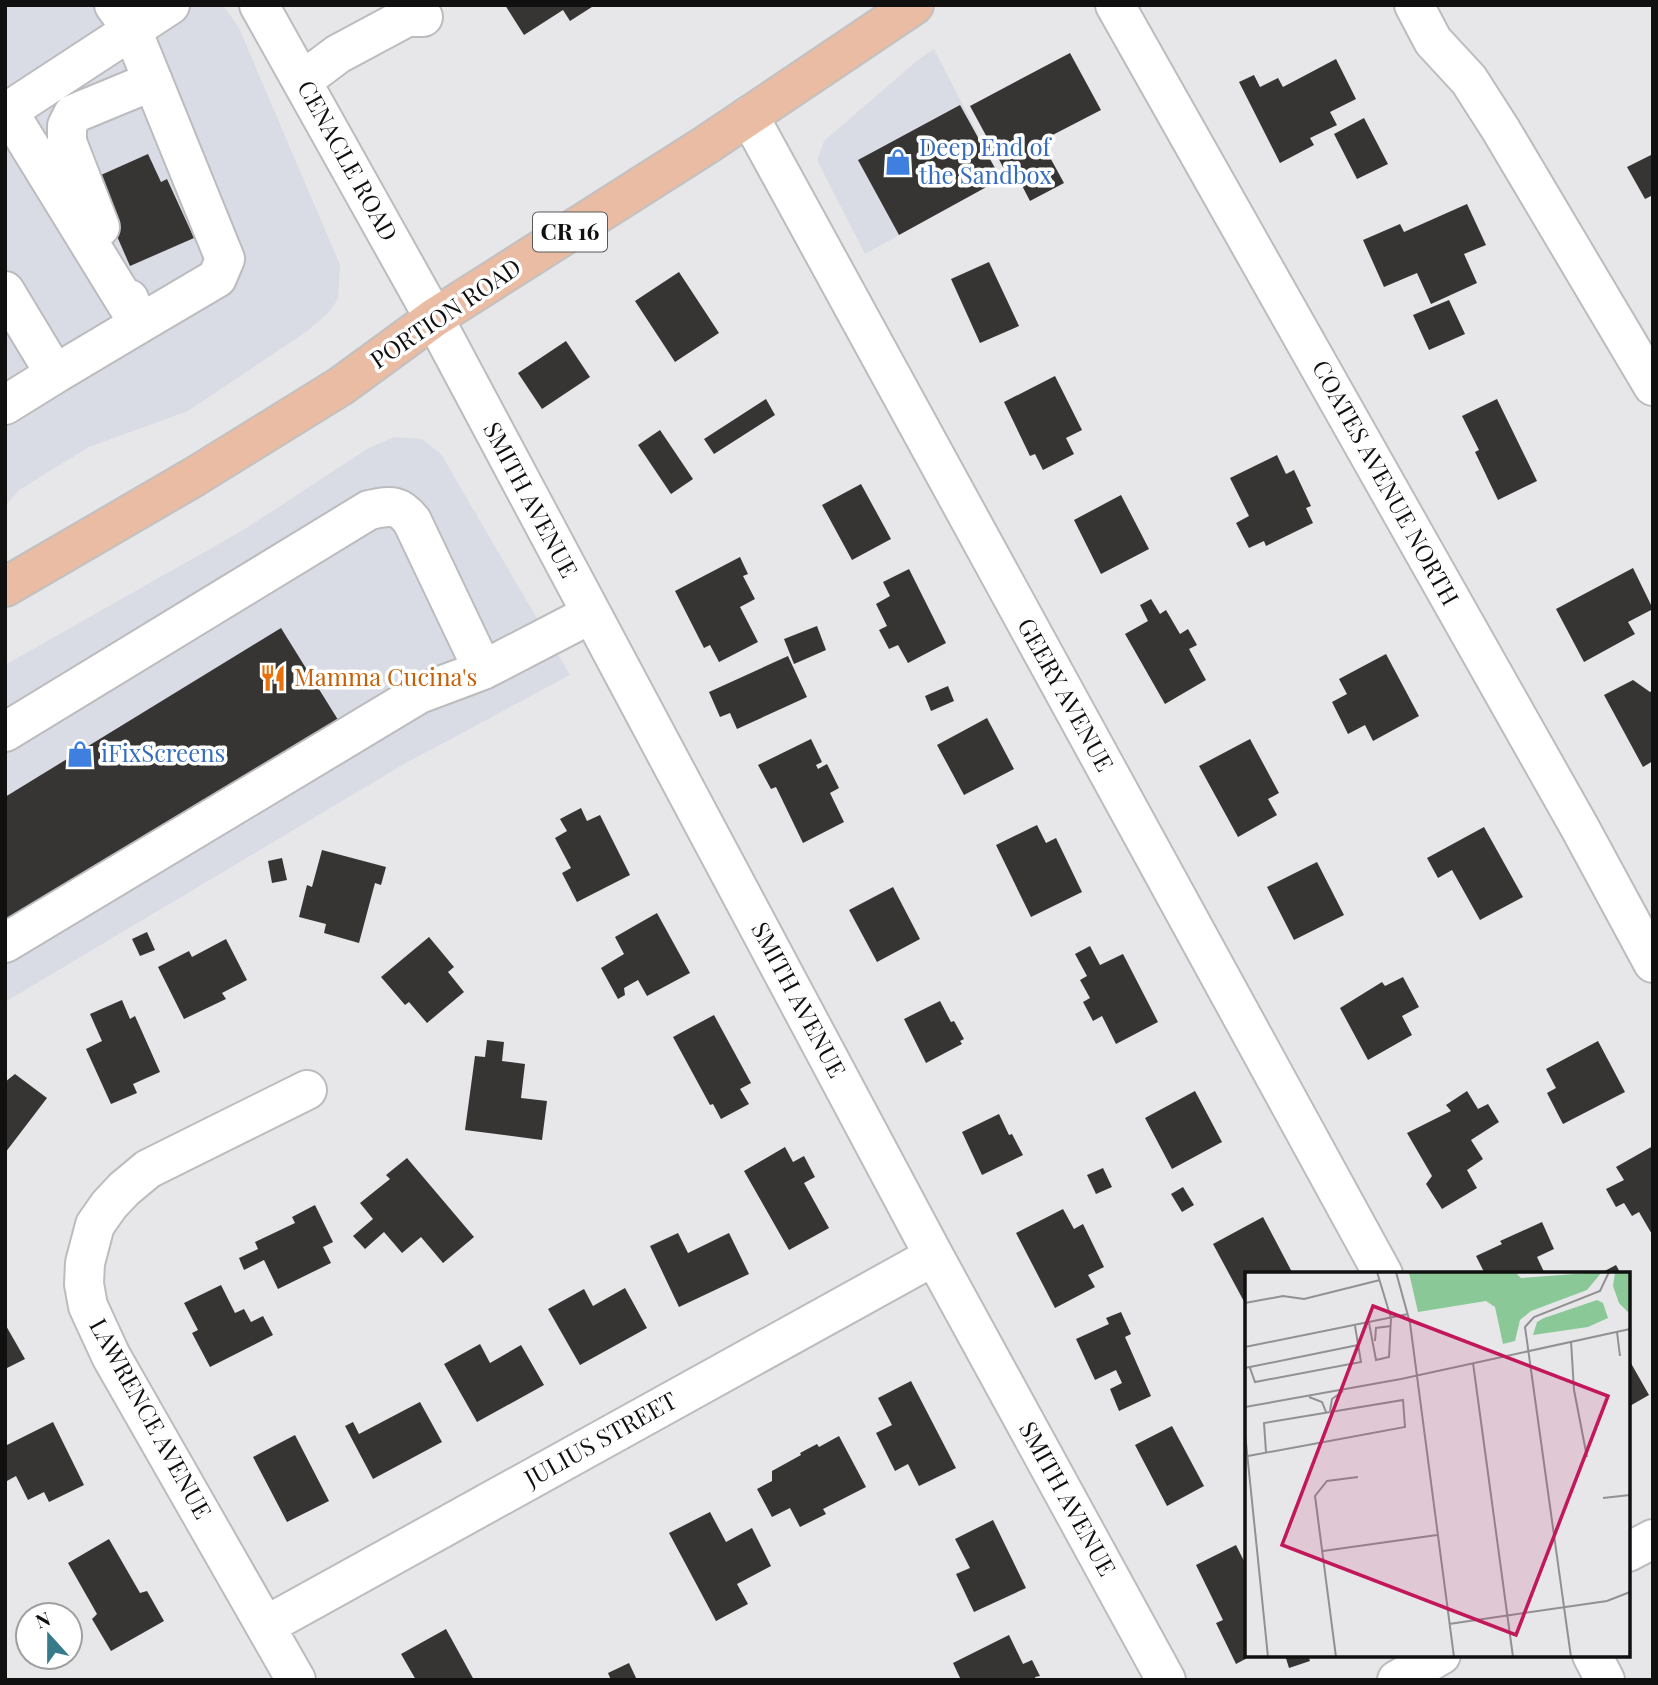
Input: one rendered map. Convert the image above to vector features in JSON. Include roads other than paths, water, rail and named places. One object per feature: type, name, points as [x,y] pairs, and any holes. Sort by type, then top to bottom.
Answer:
[{"type":"main road","name":"PORTION ROAD","points":[[11,587],[341,386],[433,318],[749,116],[914,5]]},
{"type":"street","points":[[138,324],[7,112],[123,18],[170,5]]},
{"type":"street","name":"CENACLE ROAD","points":[[259,5],[433,318]]},
{"type":"street","name":"COATES AVENUE NORTH","points":[[1115,5],[1580,828],[1653,963]]},
{"type":"street","points":[[1414,5],[1433,41],[1469,80],[1501,130],[1653,386]]},
{"type":"street","points":[[302,81],[338,54],[407,18],[423,17]]},
{"type":"street","points":[[5,405],[217,278],[225,259],[153,81],[123,18]]},
{"type":"street","points":[[138,324],[67,142],[67,126],[73,114],[153,81]]},
{"type":"street","name":"GEERY AVENUE","points":[[749,116],[1382,1272]]},
{"type":"street","points":[[5,291],[55,374]]},
{"type":"street","name":"SMITH AVENUE","points":[[433,318],[934,1256],[1166,1680]]},
{"type":"street","points":[[5,732],[369,510],[389,506],[403,510],[412,521],[482,670]]},
{"type":"street","points":[[5,943],[419,694],[482,670],[591,614]]},
{"type":"street","name":"LAWRENCE AVENUE","points":[[296,1680],[111,1356],[88,1306],[84,1284],[85,1264],[95,1225],[124,1189],[148,1169],[307,1090]]},
{"type":"street","name":"JULIUS STREET","points":[[267,1625],[934,1256]]},
{"type":"street","points":[[1630,1551],[1653,1539]]},
{"type":"street","points":[[1397,1680],[1437,1657]]},
{"type":"street","points":[[1593,1657],[1605,1680]]},
{"type":"place","name":"Deep End of the Sandbox","points":[[898,162]]},
{"type":"place","name":"Mamma Cucina's","points":[[273,678]]},
{"type":"place","name":"iFixScreens","points":[[80,754]]}]
